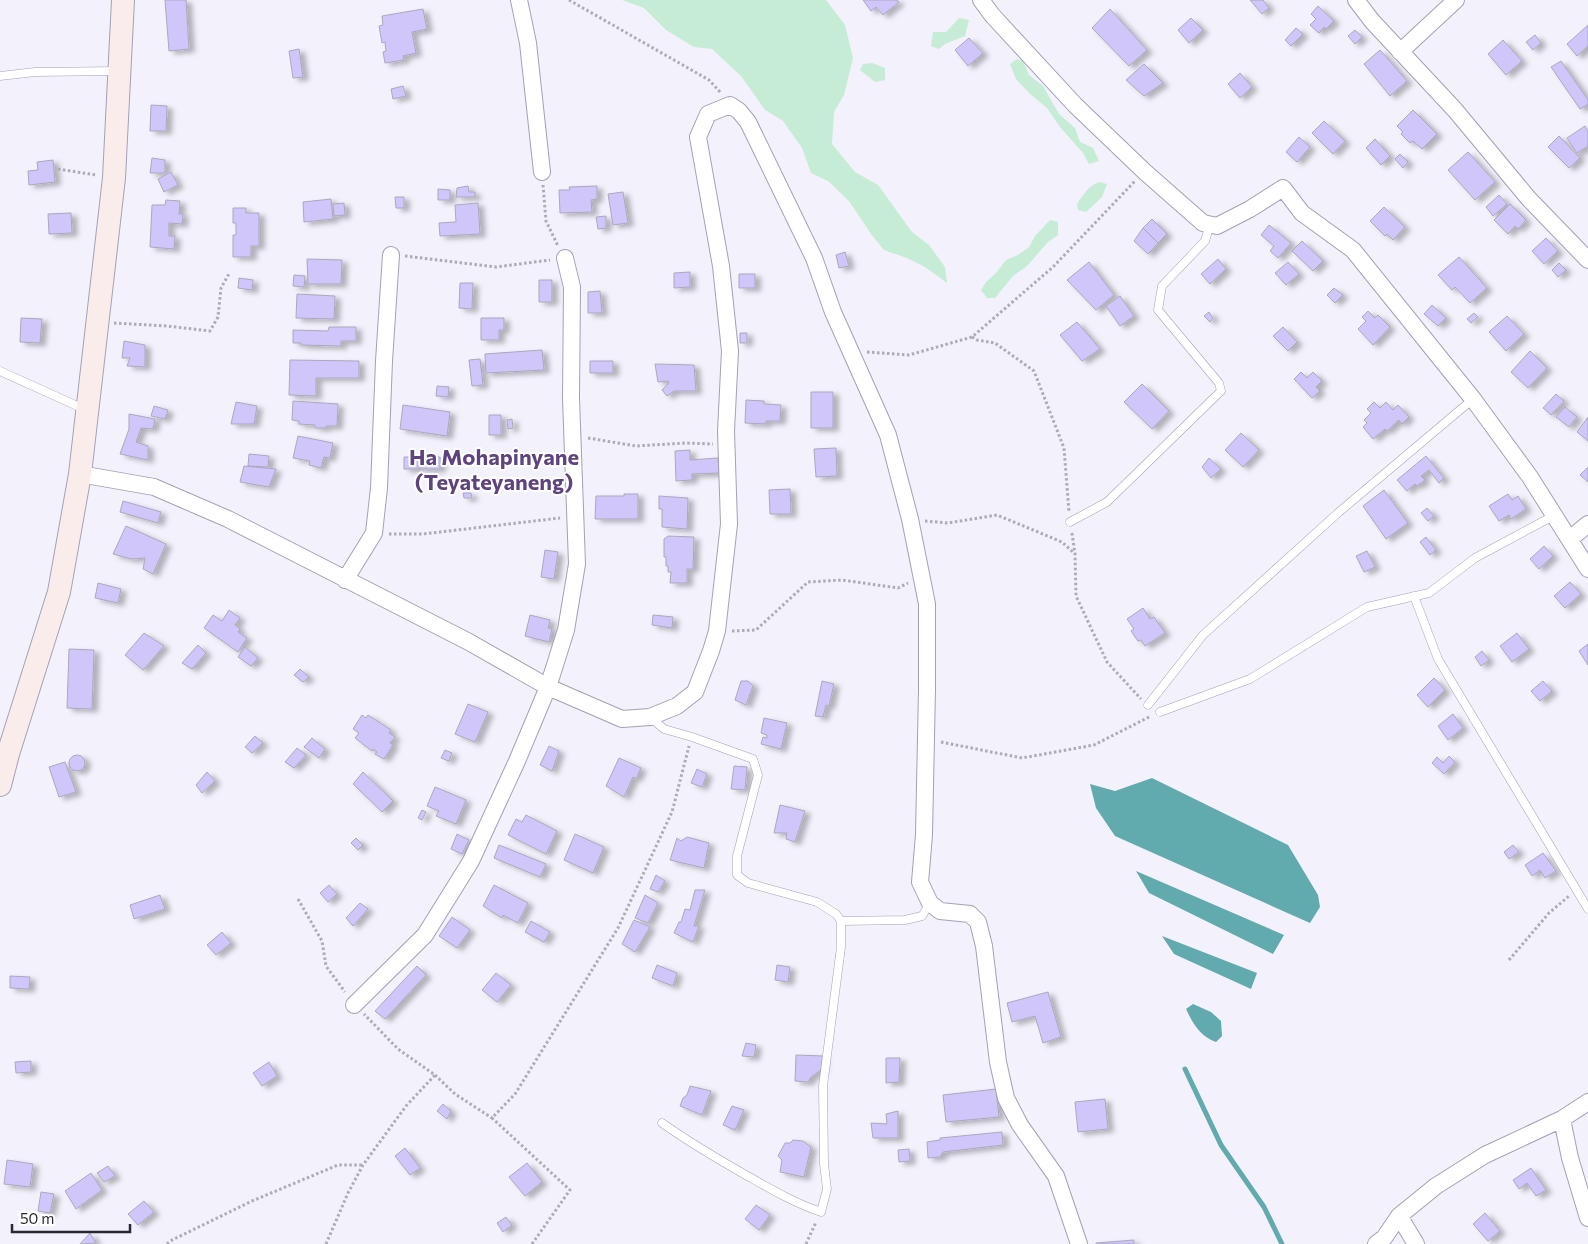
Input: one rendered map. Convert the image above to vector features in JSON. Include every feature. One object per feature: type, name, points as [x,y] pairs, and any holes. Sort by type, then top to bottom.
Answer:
[{"type":"main road","points":[[0,785],[59,592],[80,474],[114,178],[123,0]]},
{"type":"street","points":[[519,0],[528,43],[542,172]]},
{"type":"street","points":[[981,0],[992,16],[1075,105],[1145,172],[1204,223],[1217,226],[1250,209],[1283,188],[1302,213],[1353,250],[1473,399],[1530,477],[1588,569]]},
{"type":"street","points":[[1356,0],[1372,22],[1455,110],[1529,199],[1588,260]]},
{"type":"street","points":[[1400,52],[1456,0]]},
{"type":"street","points":[[80,474],[154,487],[228,519],[469,642],[548,687],[622,718],[650,716],[677,706],[695,692],[717,631],[729,524],[726,431],[730,351],[721,266],[698,137],[708,114],[730,105],[739,111],[748,122],[814,258],[833,312],[888,435],[910,519],[927,604],[924,835],[920,882],[930,903],[940,910],[970,914],[978,922],[984,946],[998,1062],[1006,1098],[1020,1125],[1056,1176],[1079,1244]]},
{"type":"street","points":[[345,580],[374,533],[379,488],[384,361],[391,255]]},
{"type":"street","points":[[354,1005],[425,935],[471,861],[517,761],[548,687],[568,621],[577,564],[572,435],[572,287],[565,258]]},
{"type":"street","points":[[1570,539],[1588,524]]},
{"type":"street","points":[[1376,1244],[1384,1238],[1399,1216],[1436,1186],[1485,1155],[1562,1119],[1588,1102]]},
{"type":"street","points":[[1562,1119],[1570,1158],[1588,1218]]},
{"type":"street","points":[[1399,1216],[1416,1244]]},
{"type":"lane","points":[[0,76],[35,72],[120,71]]},
{"type":"lane","points":[[1070,522],[1107,502],[1221,391],[1219,383],[1158,310],[1162,286],[1205,241],[1210,224]]},
{"type":"lane","points":[[0,371],[88,411]]},
{"type":"lane","points":[[1148,705],[1203,635],[1339,512],[1473,399]]},
{"type":"lane","points":[[1160,712],[1250,680],[1367,607],[1429,593],[1475,558],[1555,515]]},
{"type":"lane","points":[[1414,596],[1438,659],[1588,909]]},
{"type":"lane","points":[[650,716],[664,729],[753,759],[758,775],[737,856],[737,875],[748,883],[817,902],[836,914],[841,921],[841,947],[823,1086],[826,1189],[820,1212],[803,1206],[764,1186],[688,1141],[662,1123]]},
{"type":"lane","points":[[841,921],[905,920],[922,916],[930,903]]},
{"type":"path","points":[[569,0],[710,80],[730,105]]},
{"type":"path","points":[[58,169],[114,178]]},
{"type":"path","points":[[391,255],[496,267],[565,258],[553,238],[546,221],[542,172]]},
{"type":"path","points":[[851,351],[910,355],[972,337],[1052,267],[1145,172]]},
{"type":"path","points":[[98,322],[168,326],[210,331],[218,317],[221,288],[230,272]]},
{"type":"path","points":[[572,435],[636,446],[686,443],[714,444],[726,431]]},
{"type":"path","points":[[374,533],[424,534],[576,515]]},
{"type":"path","points":[[910,519],[948,523],[997,515],[1062,542],[1075,554]]},
{"type":"path","points":[[717,631],[756,630],[808,582],[842,580],[898,588],[921,576]]},
{"type":"path","points":[[926,739],[1022,758],[1094,745],[1160,712]]},
{"type":"path","points":[[492,1118],[515,1094],[618,928],[672,812],[692,737]]},
{"type":"path","points":[[1509,960],[1549,913],[1576,890]]},
{"type":"path","points":[[298,899],[322,941],[326,966],[354,1005],[398,1049],[435,1075],[454,1094],[492,1118],[570,1190],[532,1244]]},
{"type":"path","points":[[326,1244],[348,1193],[363,1165],[406,1106],[435,1075]]},
{"type":"path","points":[[167,1244],[252,1201],[338,1165],[363,1165]]},
{"type":"path","points":[[806,1244],[820,1212]]},
{"type":"green space","points":[[622,0],[826,0],[845,25],[853,58],[844,95],[834,112],[832,144],[855,172],[878,185],[912,232],[929,245],[945,267],[947,283],[925,267],[884,250],[849,201],[828,181],[811,173],[802,148],[783,121],[765,110],[741,76],[712,49],[694,47],[666,30],[644,8]]},
{"type":"green space","points":[[959,18],[969,20],[965,36],[945,44],[939,49],[931,46],[933,32],[946,32]]},
{"type":"green space","points":[[1017,59],[1023,61],[1029,75],[1043,86],[1059,114],[1075,128],[1080,142],[1093,148],[1099,161],[1089,164],[1083,153],[1060,127],[1047,108],[1016,79],[1010,64]]},
{"type":"green space","points":[[872,63],[885,68],[885,80],[875,82],[860,70],[863,64]]},
{"type":"green space","points":[[1099,182],[1107,184],[1102,197],[1086,212],[1078,210],[1077,204],[1084,194],[1089,188]]},
{"type":"green space","points":[[1050,220],[1058,222],[1058,235],[1048,242],[1027,266],[1013,276],[995,298],[987,298],[981,290],[986,282],[1006,260],[1018,255],[1029,247],[1035,236]]},
{"type":"water","points":[[1152,778],[1288,845],[1318,895],[1320,907],[1310,923],[1115,836],[1096,808],[1090,784],[1115,791]]},
{"type":"water","points":[[1136,871],[1284,935],[1273,954],[1149,893]]},
{"type":"water","points":[[1162,936],[1257,973],[1251,989],[1174,954]]},
{"type":"water","points":[[1193,1004],[1211,1012],[1221,1021],[1222,1036],[1216,1042],[1201,1033],[1191,1020],[1186,1009]]},
{"type":"building","points":[[165,0],[186,0],[189,49],[169,51]]},
{"type":"building","points":[[863,0],[897,0],[899,2],[883,15],[876,7],[871,11]]},
{"type":"building","points":[[1250,0],[1263,0],[1269,8],[1262,14]]},
{"type":"building","points":[[1318,6],[1334,21],[1326,29],[1324,27],[1319,33],[1310,25],[1316,19],[1311,14]]},
{"type":"building","points":[[423,9],[427,29],[412,32],[416,53],[403,56],[404,60],[385,63],[383,52],[386,51],[385,42],[382,43],[379,26],[383,25],[382,16]]},
{"type":"building","points":[[1110,9],[1147,50],[1129,66],[1092,28]]},
{"type":"building","points":[[1191,18],[1203,30],[1189,43],[1178,30]]},
{"type":"building","points":[[1588,25],[1588,46],[1577,56],[1567,44]]},
{"type":"building","points":[[1296,28],[1303,34],[1291,46],[1285,40]]},
{"type":"building","points":[[1355,30],[1362,37],[1355,44],[1348,36]]},
{"type":"building","points":[[1535,35],[1541,43],[1533,50],[1526,42]]},
{"type":"building","points":[[969,38],[983,53],[968,66],[955,50]]},
{"type":"building","points":[[1503,40],[1522,61],[1506,75],[1488,54]]},
{"type":"building","points":[[299,49],[303,77],[293,78],[289,51]]},
{"type":"building","points":[[1380,50],[1407,81],[1390,96],[1364,64]]},
{"type":"building","points":[[1561,61],[1588,100],[1588,104],[1580,109],[1551,67]]},
{"type":"building","points":[[1144,64],[1163,83],[1144,96],[1126,80]]},
{"type":"building","points":[[1240,73],[1252,87],[1240,98],[1228,84]]},
{"type":"building","points":[[403,86],[406,96],[393,99],[391,89]]},
{"type":"building","points":[[151,105],[167,106],[166,131],[150,131]]},
{"type":"building","points":[[1413,110],[1437,134],[1422,149],[1413,141],[1410,143],[1401,134],[1403,132],[1397,126]]},
{"type":"building","points":[[1324,121],[1345,141],[1333,154],[1312,133]]},
{"type":"building","points":[[1585,126],[1588,131],[1588,146],[1577,153],[1567,138]]},
{"type":"building","points":[[1559,136],[1580,158],[1569,168],[1548,147]]},
{"type":"building","points":[[1299,137],[1310,147],[1297,162],[1286,152]]},
{"type":"building","points":[[1375,139],[1390,156],[1381,165],[1366,148]]},
{"type":"building","points":[[1468,152],[1495,182],[1475,200],[1448,170]]},
{"type":"building","points":[[1400,154],[1408,162],[1403,168],[1395,159]]},
{"type":"building","points":[[152,158],[165,160],[165,173],[150,173]]},
{"type":"building","points":[[53,160],[55,182],[29,185],[28,171],[38,170],[37,162]]},
{"type":"building","points":[[171,172],[178,185],[164,192],[158,179]]},
{"type":"building","points":[[468,186],[469,192],[475,192],[475,197],[456,197],[457,188]]},
{"type":"building","points":[[597,186],[597,199],[591,200],[592,212],[560,213],[559,190],[570,190],[569,187]]},
{"type":"building","points":[[438,189],[450,190],[450,200],[438,200]]},
{"type":"building","points":[[623,192],[628,223],[613,225],[608,194]]},
{"type":"building","points":[[1499,195],[1507,204],[1493,216],[1486,207]]},
{"type":"building","points":[[395,197],[404,197],[404,208],[396,208]]},
{"type":"building","points":[[331,199],[333,219],[304,222],[303,202]]},
{"type":"building","points":[[166,200],[180,201],[179,214],[183,214],[182,224],[169,223],[169,236],[175,236],[174,249],[150,247],[152,205],[165,205]]},
{"type":"building","points":[[344,203],[345,215],[334,216],[333,204]]},
{"type":"building","points":[[478,203],[480,234],[440,236],[439,223],[456,222],[455,205]]},
{"type":"building","points":[[1510,204],[1526,220],[1518,229],[1515,226],[1508,234],[1494,220]]},
{"type":"building","points":[[1384,207],[1405,227],[1393,240],[1387,234],[1385,236],[1370,221]]},
{"type":"building","points":[[233,208],[246,208],[246,213],[259,213],[259,246],[251,246],[251,257],[233,257],[233,235],[236,235],[236,223],[233,223]]},
{"type":"building","points":[[71,213],[72,233],[49,234],[48,214]]},
{"type":"building","points":[[606,216],[606,228],[598,229],[596,217]]},
{"type":"building","points":[[1152,219],[1167,234],[1158,243],[1143,228]]},
{"type":"building","points":[[1269,225],[1291,243],[1278,258],[1270,251],[1274,246],[1261,235]]},
{"type":"building","points":[[1143,228],[1158,243],[1148,254],[1134,241]]},
{"type":"building","points":[[1546,238],[1558,251],[1544,264],[1532,251]]},
{"type":"building","points":[[1302,241],[1323,261],[1313,271],[1292,251]]},
{"type":"building","points":[[845,252],[849,266],[839,268],[836,255]]},
{"type":"building","points":[[1459,257],[1487,288],[1470,303],[1455,287],[1452,290],[1438,275]]},
{"type":"building","points":[[307,259],[342,260],[341,284],[308,284]]},
{"type":"building","points":[[1218,259],[1226,269],[1210,284],[1201,274]]},
{"type":"building","points":[[1089,262],[1114,295],[1096,310],[1067,280]]},
{"type":"building","points":[[1288,262],[1299,274],[1286,285],[1275,273]]},
{"type":"building","points":[[1559,263],[1566,270],[1558,277],[1552,270]]},
{"type":"building","points":[[690,272],[690,287],[674,288],[674,273]]},
{"type":"building","points":[[739,274],[755,274],[755,288],[739,288]]},
{"type":"building","points":[[294,275],[305,276],[304,287],[293,286]]},
{"type":"building","points":[[239,278],[253,280],[252,290],[238,288]]},
{"type":"building","points":[[539,280],[552,280],[552,302],[539,302]]},
{"type":"building","points":[[460,283],[473,283],[472,309],[459,308]]},
{"type":"building","points":[[1334,288],[1343,295],[1335,303],[1327,295]]},
{"type":"building","points":[[600,291],[602,313],[588,313],[588,292]]},
{"type":"building","points":[[297,294],[335,296],[334,319],[296,318]]},
{"type":"building","points":[[1120,296],[1134,316],[1120,326],[1106,306]]},
{"type":"building","points":[[1432,305],[1446,318],[1438,326],[1424,314]]},
{"type":"building","points":[[1368,311],[1375,318],[1378,315],[1390,327],[1373,345],[1358,329],[1366,321],[1362,317]]},
{"type":"building","points":[[1209,312],[1213,318],[1210,322],[1204,316]]},
{"type":"building","points":[[1474,313],[1478,317],[1471,323],[1467,319]]},
{"type":"building","points":[[1507,316],[1524,334],[1506,351],[1489,332]]},
{"type":"building","points":[[21,318],[42,319],[40,343],[20,342]]},
{"type":"building","points":[[481,318],[504,318],[504,330],[499,330],[499,340],[481,340]]},
{"type":"building","points":[[1077,322],[1100,349],[1082,361],[1060,335]]},
{"type":"building","points":[[329,327],[356,327],[356,341],[341,341],[341,346],[293,343],[293,330],[328,331]]},
{"type":"building","points":[[1283,327],[1297,342],[1288,351],[1273,336]]},
{"type":"building","points":[[740,333],[747,333],[747,343],[740,343]]},
{"type":"building","points":[[124,341],[145,345],[145,367],[127,366],[130,358],[122,358]]},
{"type":"building","points":[[542,350],[544,370],[486,373],[485,354]]},
{"type":"building","points":[[1530,351],[1547,368],[1528,388],[1511,372]]},
{"type":"building","points":[[480,359],[483,385],[472,386],[469,360]]},
{"type":"building","points":[[290,360],[359,361],[359,378],[316,378],[316,396],[289,395]]},
{"type":"building","points":[[590,361],[613,361],[613,373],[590,373]]},
{"type":"building","points":[[655,364],[694,365],[696,391],[674,391],[667,396],[662,390],[669,383],[668,381],[658,382]]},
{"type":"building","points":[[1301,372],[1307,378],[1313,372],[1322,381],[1316,387],[1320,391],[1312,398],[1294,379]]},
{"type":"building","points":[[1142,384],[1169,411],[1152,429],[1124,402]]},
{"type":"building","points":[[437,386],[449,387],[448,397],[436,396]]},
{"type":"building","points":[[811,392],[833,392],[833,428],[811,428]]},
{"type":"building","points":[[1556,394],[1564,401],[1551,415],[1543,408]]},
{"type":"building","points":[[746,400],[764,401],[764,404],[781,405],[780,421],[766,421],[766,424],[745,423]]},
{"type":"building","points":[[293,401],[338,404],[337,426],[315,428],[315,425],[299,424],[299,421],[292,420]]},
{"type":"building","points":[[236,402],[257,406],[254,424],[231,424]]},
{"type":"building","points":[[1374,402],[1380,408],[1386,402],[1393,410],[1398,405],[1409,417],[1402,424],[1399,420],[1387,431],[1385,429],[1373,439],[1363,427],[1367,423],[1364,420],[1371,413],[1367,409]]},
{"type":"building","points":[[403,405],[450,412],[447,436],[400,429]]},
{"type":"building","points":[[154,406],[168,410],[165,419],[151,416]]},
{"type":"building","points":[[1565,407],[1577,417],[1569,427],[1556,417]]},
{"type":"building","points":[[129,414],[155,419],[153,429],[141,428],[136,442],[148,446],[148,460],[120,454],[129,429]]},
{"type":"building","points":[[489,415],[501,415],[501,435],[489,435]]},
{"type":"building","points":[[1588,417],[1588,441],[1577,432]]},
{"type":"building","points":[[512,419],[513,428],[508,429],[507,420]]},
{"type":"building","points":[[1241,433],[1259,450],[1243,467],[1225,450]]},
{"type":"building","points":[[298,436],[333,443],[330,458],[324,457],[321,468],[309,465],[310,461],[293,458]]},
{"type":"building","points":[[836,448],[837,476],[816,477],[814,449]]},
{"type":"building","points":[[690,450],[690,460],[718,458],[719,473],[692,474],[692,480],[676,481],[675,451]]},
{"type":"building","points":[[249,454],[269,456],[268,467],[248,466]]},
{"type":"building","points":[[1426,456],[1444,478],[1439,483],[1429,470],[1421,476],[1425,480],[1417,486],[1415,484],[1407,491],[1397,480]]},
{"type":"building","points":[[404,457],[418,457],[418,469],[404,469]]},
{"type":"building","points":[[420,457],[440,457],[440,469],[420,469]]},
{"type":"building","points":[[1209,458],[1221,469],[1211,478],[1202,467]]},
{"type":"building","points":[[244,466],[276,469],[269,487],[240,482]]},
{"type":"building","points":[[1588,467],[1588,482],[1580,475]]},
{"type":"building","points":[[790,489],[791,514],[770,514],[769,490]]},
{"type":"building","points":[[1384,490],[1408,523],[1386,539],[1363,506]]},
{"type":"building","points":[[463,493],[471,493],[472,498],[464,498]]},
{"type":"building","points":[[624,494],[638,494],[638,519],[595,519],[596,496],[624,496]]},
{"type":"building","points":[[1508,494],[1512,500],[1518,496],[1526,509],[1511,519],[1509,515],[1499,521],[1489,506]]},
{"type":"building","points":[[659,496],[688,498],[687,529],[662,527],[662,509],[659,509]]},
{"type":"building","points":[[123,501],[161,512],[158,523],[120,512]]},
{"type":"building","points":[[1427,508],[1434,516],[1428,521],[1421,513]]},
{"type":"building","points":[[126,526],[166,544],[153,574],[143,569],[145,558],[131,559],[113,554]]},
{"type":"building","points":[[668,536],[694,537],[693,569],[687,569],[687,583],[670,583],[671,572],[668,572],[666,557],[664,557],[664,539]]},
{"type":"building","points":[[1426,537],[1436,550],[1430,555],[1420,542]]},
{"type":"building","points":[[1544,546],[1553,556],[1539,569],[1530,559]]},
{"type":"building","points":[[545,550],[558,552],[554,579],[541,577]]},
{"type":"building","points":[[1367,551],[1375,567],[1364,572],[1356,556]]},
{"type":"building","points":[[1570,582],[1581,594],[1565,608],[1554,596]]},
{"type":"building","points":[[98,583],[121,589],[118,603],[95,598]]},
{"type":"building","points":[[1143,608],[1150,619],[1154,617],[1165,633],[1145,646],[1141,640],[1138,641],[1131,631],[1134,629],[1127,619]]},
{"type":"building","points":[[229,610],[240,618],[235,625],[240,629],[238,632],[247,638],[238,652],[204,628],[213,615],[222,621]]},
{"type":"building","points":[[530,615],[550,620],[548,628],[552,629],[549,642],[525,636]]},
{"type":"building","points":[[653,615],[673,617],[672,628],[652,625]]},
{"type":"building","points":[[144,633],[164,646],[143,670],[125,655]]},
{"type":"building","points":[[1517,633],[1529,649],[1512,662],[1500,646]]},
{"type":"building","points":[[1588,644],[1588,665],[1579,651]]},
{"type":"building","points":[[198,645],[206,653],[192,669],[182,663]]},
{"type":"building","points":[[245,647],[258,658],[251,666],[238,657]]},
{"type":"building","points":[[69,649],[94,650],[92,709],[67,708]]},
{"type":"building","points":[[1482,651],[1489,660],[1481,666],[1475,657]]},
{"type":"building","points":[[300,669],[309,677],[303,682],[294,675]]},
{"type":"building","points":[[1434,678],[1445,690],[1428,707],[1417,695]]},
{"type":"building","points":[[741,681],[748,681],[753,686],[746,705],[735,700]]},
{"type":"building","points":[[822,681],[834,684],[829,706],[826,705],[823,717],[815,716]]},
{"type":"building","points":[[1543,681],[1552,691],[1540,701],[1531,691]]},
{"type":"building","points":[[468,704],[488,712],[475,742],[455,734]]},
{"type":"building","points":[[1453,714],[1463,728],[1448,740],[1438,726]]},
{"type":"building","points":[[362,715],[366,718],[368,715],[391,730],[389,733],[395,737],[390,743],[393,745],[384,759],[375,754],[377,752],[373,749],[372,751],[355,738],[359,733],[353,729]]},
{"type":"building","points":[[764,718],[787,723],[781,749],[761,744],[763,737],[767,738],[767,735],[761,733]]},
{"type":"building","points":[[255,736],[263,743],[252,753],[245,747]]},
{"type":"building","points":[[312,738],[325,749],[319,758],[304,747]]},
{"type":"building","points":[[549,746],[559,751],[552,771],[540,765]]},
{"type":"building","points":[[297,748],[306,755],[294,768],[285,762]]},
{"type":"building","points":[[445,750],[452,753],[449,761],[441,758]]},
{"type":"building","points":[[77,755],[85,763],[77,771],[69,763]]},
{"type":"building","points":[[1449,756],[1455,762],[1444,774],[1432,763],[1437,757],[1443,763]]},
{"type":"building","points":[[619,758],[641,768],[636,779],[633,777],[624,797],[606,786]]},
{"type":"building","points":[[65,762],[76,792],[59,797],[49,767]]},
{"type":"building","points":[[734,766],[747,767],[745,790],[731,789]]},
{"type":"building","points":[[697,769],[707,774],[702,787],[691,783]]},
{"type":"building","points":[[207,772],[215,781],[202,793],[196,785]]},
{"type":"building","points":[[363,772],[393,801],[382,812],[353,784]]},
{"type":"building","points":[[435,787],[466,800],[456,824],[436,816],[439,811],[427,806]]},
{"type":"building","points":[[780,805],[805,811],[795,842],[786,839],[787,833],[774,833]]},
{"type":"building","points":[[422,810],[426,812],[422,820],[418,818]]},
{"type":"building","points":[[526,815],[557,831],[546,854],[508,835],[516,819],[522,822]]},
{"type":"building","points":[[457,834],[469,840],[462,854],[451,849]]},
{"type":"building","points":[[575,834],[604,847],[593,873],[564,860]]},
{"type":"building","points":[[687,837],[709,843],[704,868],[670,860],[677,838],[681,841]]},
{"type":"building","points":[[356,838],[363,845],[358,850],[351,843]]},
{"type":"building","points":[[499,845],[546,864],[540,877],[494,858]]},
{"type":"building","points":[[1513,845],[1519,852],[1509,859],[1504,852]]},
{"type":"building","points":[[1543,853],[1556,871],[1545,878],[1540,870],[1532,876],[1525,865]]},
{"type":"building","points":[[656,875],[665,881],[658,892],[650,889]]},
{"type":"building","points":[[329,885],[337,894],[328,902],[320,893]]},
{"type":"building","points":[[494,885],[528,903],[518,923],[503,915],[502,918],[483,906]]},
{"type":"building","points":[[695,890],[705,890],[694,926],[699,926],[693,942],[674,933],[679,922],[681,922],[685,909],[690,910]]},
{"type":"building","points":[[160,895],[165,909],[134,919],[130,905]]},
{"type":"building","points":[[645,895],[658,903],[648,923],[635,918]]},
{"type":"building","points":[[360,903],[368,909],[353,926],[346,918]]},
{"type":"building","points":[[452,917],[470,930],[457,948],[439,936]]},
{"type":"building","points":[[634,920],[650,927],[635,952],[622,944]]},
{"type":"building","points":[[531,921],[550,932],[544,942],[525,932]]},
{"type":"building","points":[[222,932],[231,943],[216,955],[207,945]]},
{"type":"building","points":[[657,965],[677,973],[673,986],[652,978]]},
{"type":"building","points":[[777,965],[790,967],[788,982],[775,980]]},
{"type":"building","points":[[417,966],[426,975],[385,1019],[375,1011]]},
{"type":"building","points":[[496,973],[511,985],[497,1002],[482,990]]},
{"type":"building","points":[[10,976],[30,977],[29,989],[10,988]]},
{"type":"building","points":[[1048,992],[1061,1037],[1043,1043],[1035,1016],[1012,1022],[1007,1003]]},
{"type":"building","points":[[746,1043],[756,1045],[754,1057],[742,1056]]},
{"type":"building","points":[[796,1055],[823,1056],[821,1070],[811,1077],[808,1082],[795,1081]]},
{"type":"building","points":[[886,1058],[900,1058],[899,1082],[886,1083]]},
{"type":"building","points":[[31,1061],[31,1072],[16,1073],[15,1062]]},
{"type":"building","points":[[269,1062],[277,1076],[262,1086],[253,1073]]},
{"type":"building","points":[[690,1086],[711,1091],[702,1115],[680,1106]]},
{"type":"building","points":[[996,1089],[999,1117],[946,1122],[943,1095]]},
{"type":"building","points":[[1105,1099],[1108,1129],[1078,1132],[1075,1102]]},
{"type":"building","points":[[443,1104],[451,1111],[447,1119],[437,1111]]},
{"type":"building","points":[[732,1106],[744,1110],[735,1130],[723,1125]]},
{"type":"building","points":[[898,1111],[898,1138],[873,1138],[871,1123],[887,1124],[886,1114]]},
{"type":"building","points":[[1002,1132],[1003,1145],[943,1152],[940,1157],[928,1158],[927,1142],[940,1140],[940,1138]]},
{"type":"building","points":[[793,1140],[803,1141],[811,1147],[804,1177],[780,1172],[782,1160],[778,1156],[785,1143],[790,1143]]},
{"type":"building","points":[[405,1148],[420,1168],[410,1175],[395,1156]]},
{"type":"building","points":[[909,1149],[910,1161],[899,1162],[898,1150]]},
{"type":"building","points":[[7,1160],[33,1164],[30,1187],[4,1184]]},
{"type":"building","points":[[527,1163],[542,1182],[525,1196],[509,1177]]},
{"type":"building","points":[[108,1166],[115,1176],[104,1182],[97,1173]]},
{"type":"building","points":[[1531,1168],[1546,1190],[1536,1196],[1527,1183],[1519,1189],[1513,1180]]},
{"type":"building","points":[[91,1173],[102,1190],[76,1209],[65,1191]]},
{"type":"building","points":[[41,1192],[54,1194],[50,1213],[38,1211]]},
{"type":"building","points":[[144,1201],[154,1212],[138,1225],[128,1214]]},
{"type":"building","points":[[756,1205],[770,1215],[759,1230],[745,1219]]},
{"type":"building","points":[[1485,1213],[1500,1231],[1488,1241],[1473,1224]]},
{"type":"building","points":[[506,1217],[512,1225],[503,1232],[497,1223]]},
{"type":"building","points":[[90,1233],[96,1243],[80,1244]]},
{"type":"building","points":[[1134,1240],[1134,1244],[1096,1244],[1096,1243]]},
{"type":"waterway","points":[[1185,1069],[1221,1145],[1264,1207],[1282,1244]]},
{"type":"district","name":"Ha Mohapinyane (Teyateyaneng)","points":[[494,470]]}]
